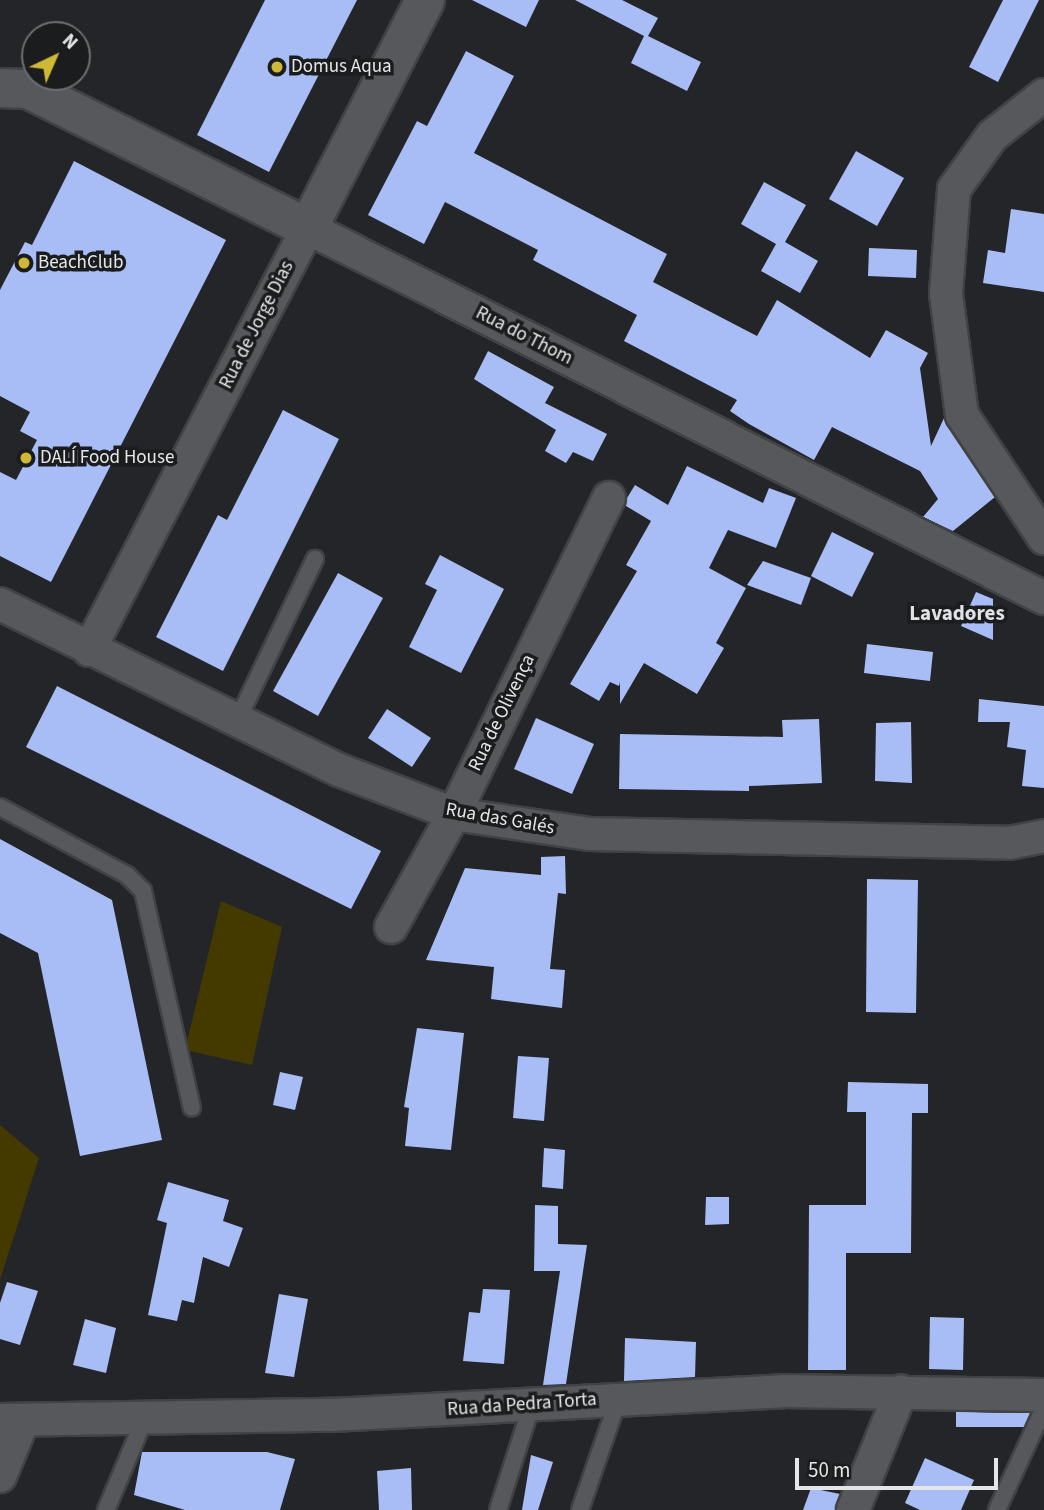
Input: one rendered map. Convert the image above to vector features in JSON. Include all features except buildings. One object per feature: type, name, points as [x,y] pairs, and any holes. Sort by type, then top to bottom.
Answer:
[{"type":"main road","name":"Rua de Jorge Dias","points":[[308,228],[425,0]]},
{"type":"main road","name":"Rua do Thom","points":[[0,88],[28,89],[59,103],[308,228]]},
{"type":"street","points":[[1044,95],[992,136],[954,189],[946,294],[962,415],[1044,538]]},
{"type":"street","name":"Rua do Thom","points":[[308,228],[1044,598]]},
{"type":"street","name":"Rua de Jorge Dias","points":[[89,650],[308,228]]},
{"type":"street","name":"Rua de Olivença","points":[[391,927],[454,814],[609,498]]},
{"type":"street","name":"Rua das Galés","points":[[0,604],[339,771],[454,814],[589,834],[1009,843],[1044,836]]},
{"type":"street","points":[[853,1510],[901,1391]]},
{"type":"street","name":"Rua da Pedra Torta","points":[[11,1422],[531,1407],[618,1400],[901,1391],[1044,1395]]},
{"type":"street","points":[[0,1476],[11,1422]]},
{"type":"lane","points":[[237,721],[315,559]]},
{"type":"lane","points":[[0,807],[127,875],[143,891],[192,1108]]},
{"type":"lane","points":[[580,1510],[618,1400]]},
{"type":"lane","points":[[498,1510],[531,1407]]},
{"type":"lane","points":[[998,1510],[1044,1408]]},
{"type":"lane","points":[[106,1510],[144,1420]]},
{"type":"shaded area","points":[[221,901],[282,927],[252,1065],[185,1050]]},
{"type":"shaded area","points":[[0,1125],[39,1158],[0,1280]]},
{"type":"place","name":"Domus Aqua","points":[[277,67]]},
{"type":"place","name":"BeachClub","points":[[24,263]]},
{"type":"place","name":"DALÍ Food House","points":[[26,458]]},
{"type":"district","name":"Lavadores","points":[[957,613]]}]
